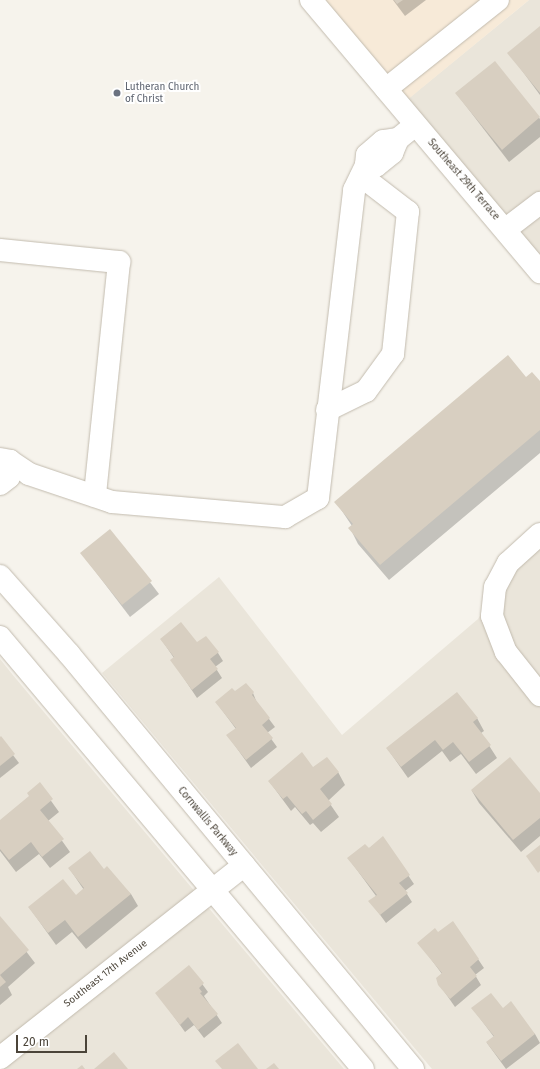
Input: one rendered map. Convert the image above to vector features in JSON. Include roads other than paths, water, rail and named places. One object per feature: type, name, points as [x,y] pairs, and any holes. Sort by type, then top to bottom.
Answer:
[{"type":"street","name":"Southeast 29th Terrace","points":[[311,0],[415,125],[506,229],[540,272]]},
{"type":"street","points":[[386,89],[498,0]]},
{"type":"street","points":[[5,460],[29,474],[119,503],[285,518],[318,498],[354,190],[364,170],[367,155],[383,140],[398,139],[415,125]]},
{"type":"street","points":[[328,410],[366,391],[393,354],[408,212],[364,170]]},
{"type":"street","points":[[506,229],[540,203]]},
{"type":"street","points":[[0,250],[118,262],[95,496]]},
{"type":"street","points":[[0,484],[9,476],[5,460]]},
{"type":"street","points":[[540,534],[508,563],[495,588],[492,616],[506,652],[540,695]]},
{"type":"street","name":"Cornwallis Parkway","points":[[0,576],[69,654],[414,1069]]},
{"type":"street","points":[[0,637],[363,1069]]},
{"type":"street","name":"Southeast 17th Avenue","points":[[0,1058],[244,865]]},
{"type":"place","name":"Lutheran Church of Christ","points":[[117,93]]}]
